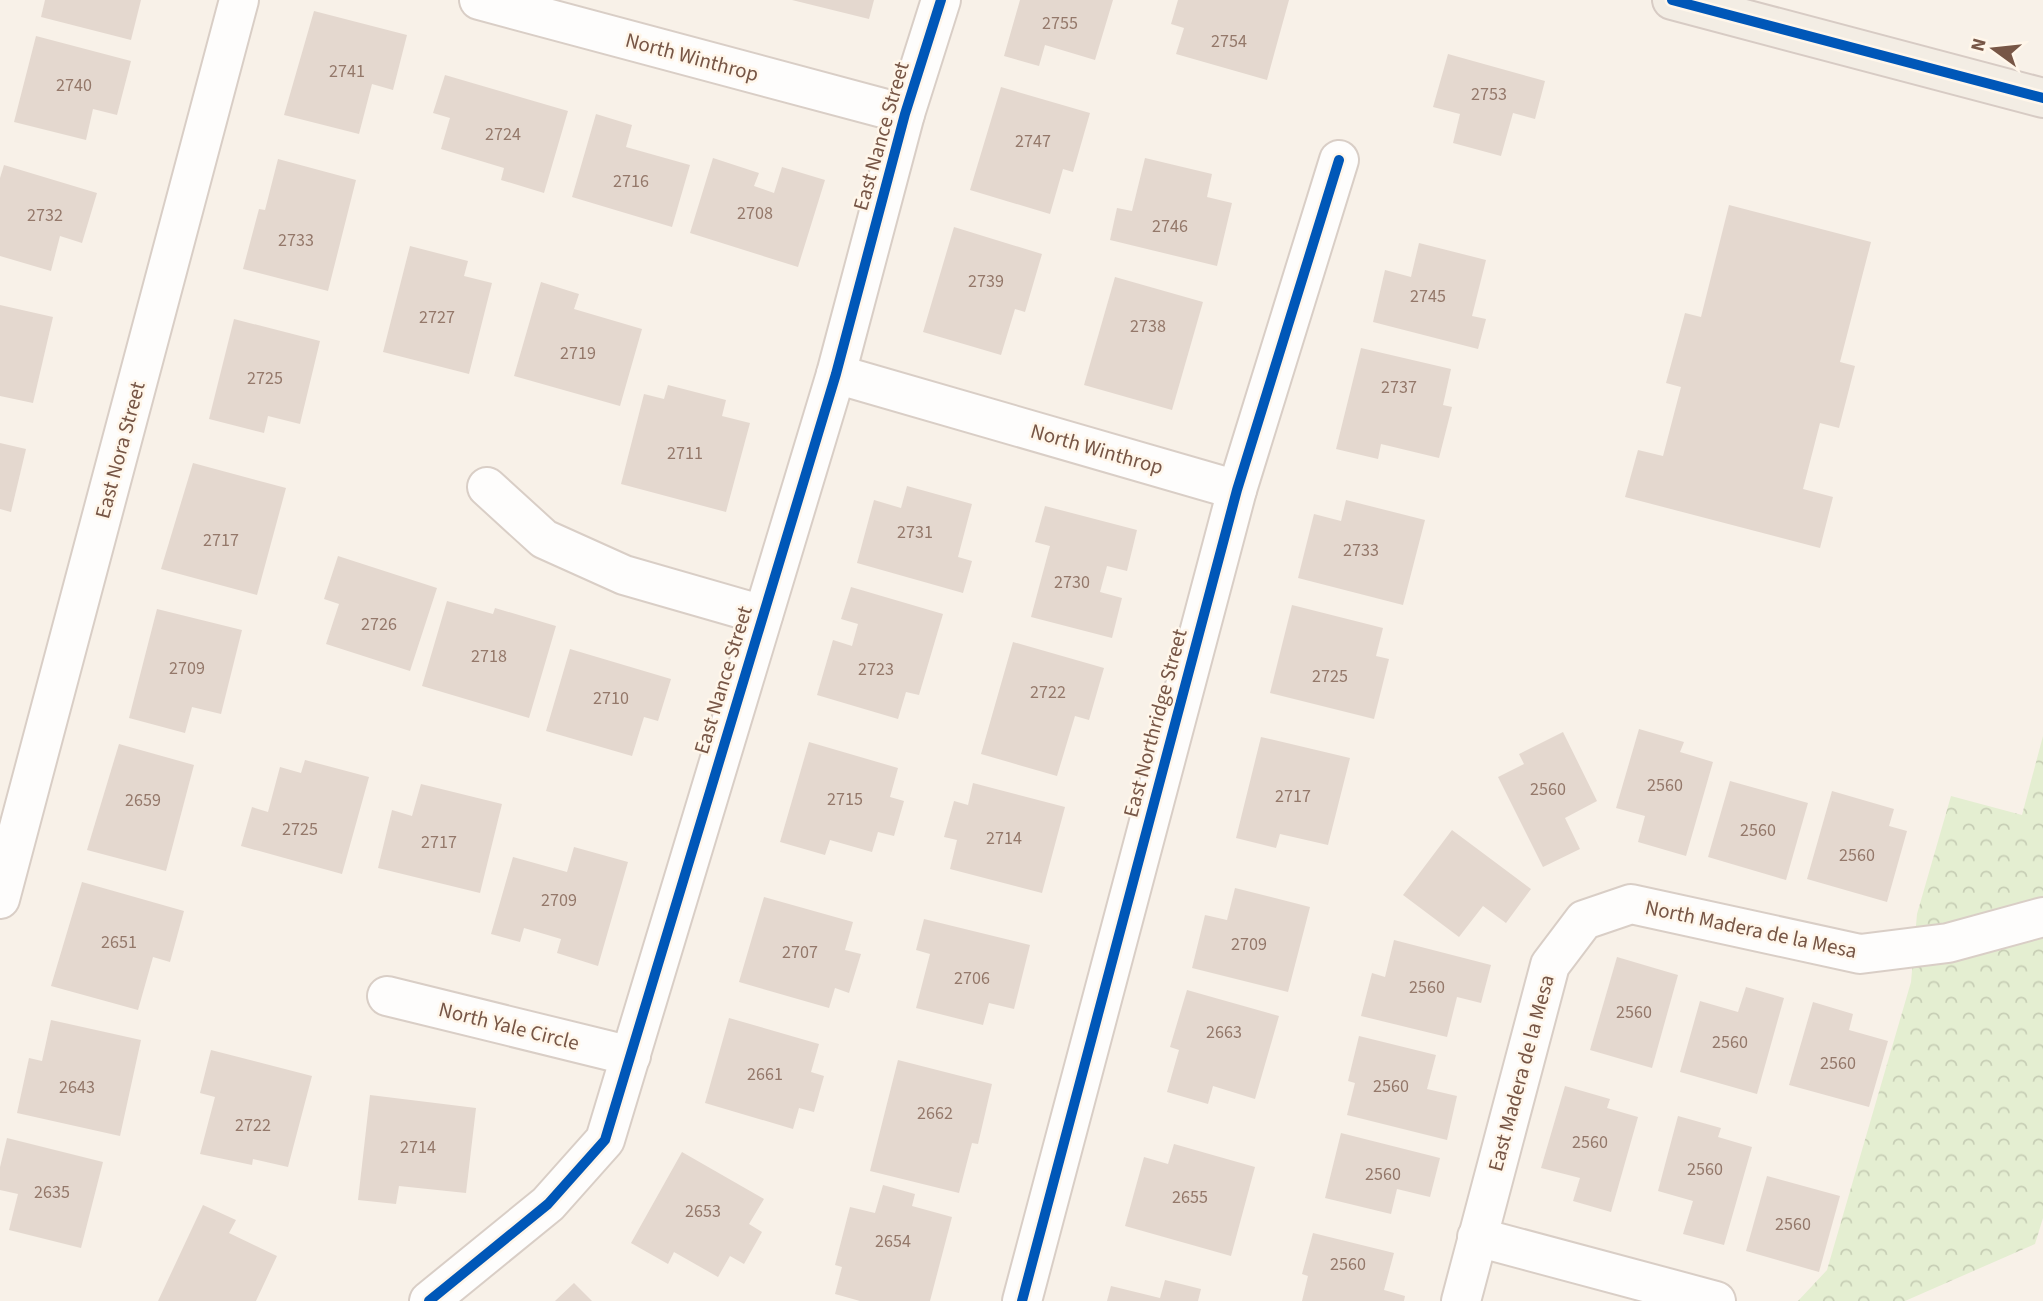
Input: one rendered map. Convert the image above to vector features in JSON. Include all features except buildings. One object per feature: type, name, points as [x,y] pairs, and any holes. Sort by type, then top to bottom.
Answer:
[{"type":"main road","points":[[1672,0],[2043,98]]},
{"type":"street","name":"East Nora Street","points":[[0,899],[239,0]]},
{"type":"street","name":"North Winthrop","points":[[479,0],[905,114]]},
{"type":"street","name":"East Nance Street","points":[[429,1301],[548,1204],[605,1140],[836,374],[905,114],[941,0]]},
{"type":"street","name":"East Northridge Street","points":[[1022,1301],[1237,490],[1339,160]]},
{"type":"street","name":"North Winthrop","points":[[836,374],[1237,490]]},
{"type":"street","points":[[487,487],[544,539],[624,575],[763,615]]},
{"type":"street","name":"North Madera de la Mesa","points":[[1584,920],[1631,904],[1860,954],[1948,943],[2043,917]]},
{"type":"street","name":"East Madera de la Mesa","points":[[1461,1301],[1550,965],[1584,920]]},
{"type":"street","name":"North Yale Circle","points":[[387,996],[631,1056]]},
{"type":"street","points":[[1477,1237],[1716,1301]]},
{"type":"green space","points":[[2043,736],[2043,1218],[2035,1244],[1905,1301],[1798,1301],[1827,1270],[1911,982],[1917,914],[1951,796],[2022,815]]},
{"type":"cycle path","points":[[429,1301],[548,1204],[605,1140],[836,374],[905,114],[941,0]]},
{"type":"cycle path","points":[[1672,0],[2043,98]]},
{"type":"cycle path","points":[[1022,1301],[1237,490],[1339,160]]}]
